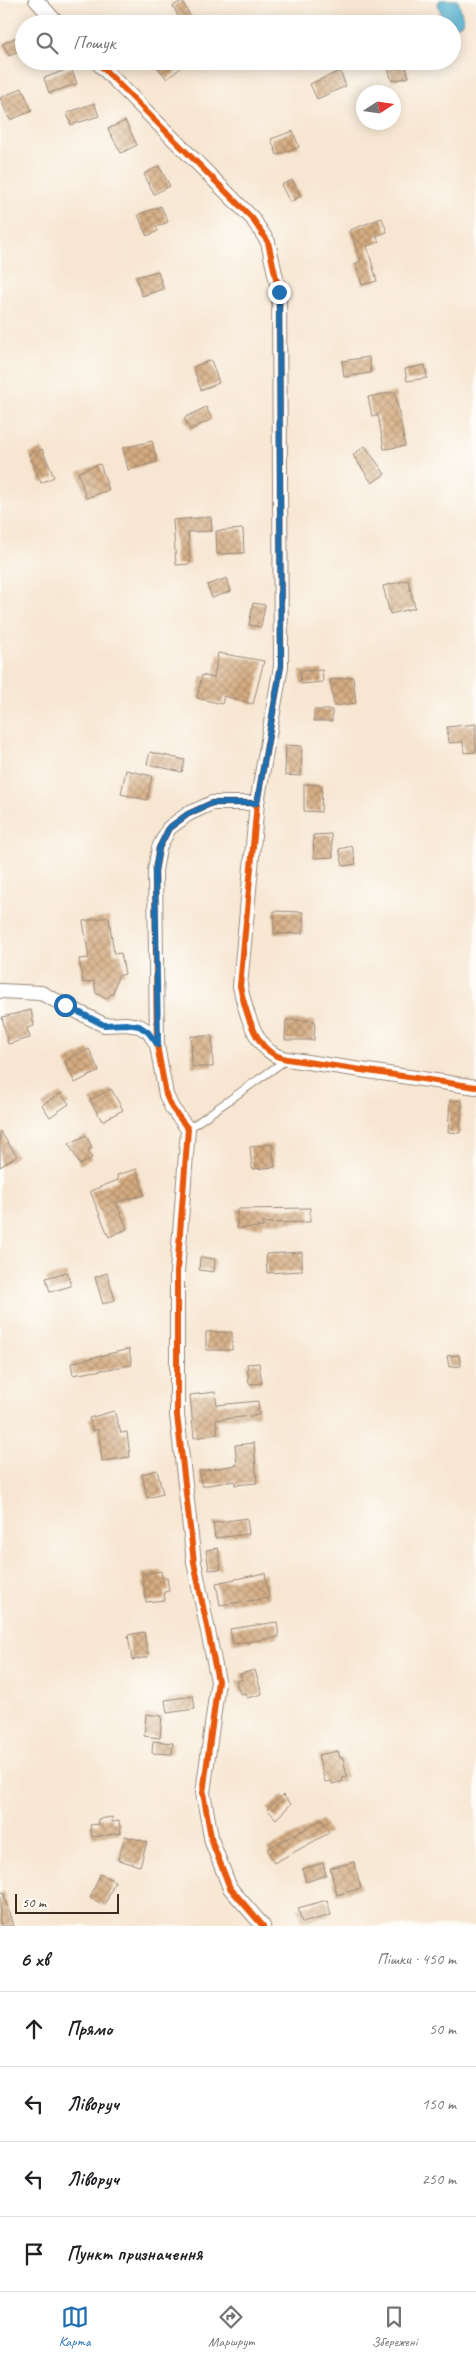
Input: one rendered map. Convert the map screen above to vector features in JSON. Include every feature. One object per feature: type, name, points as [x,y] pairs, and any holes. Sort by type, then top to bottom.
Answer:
[{"type":"street","points":[[36,0],[50,15]]},
{"type":"street","points":[[105,70],[252,218],[268,242],[279,292],[281,666],[257,803],[240,986],[246,1012],[270,1053],[287,1059],[476,1087]]},
{"type":"street","points":[[257,803],[212,803],[188,814],[169,828],[159,848],[155,871],[158,1045],[166,1095],[172,1108],[188,1129],[176,1272],[177,1415],[194,1562],[218,1680],[203,1793],[212,1842],[230,1888],[263,1926]]},
{"type":"street","points":[[0,991],[41,993],[104,1025],[126,1024],[139,1026],[148,1032],[158,1045]]},
{"type":"lane","points":[[188,1129],[287,1059]]},
{"type":"water","points":[[440,0],[458,0],[464,22],[461,24],[461,15],[441,15],[438,4]]},
{"type":"building","points":[[182,1],[190,15],[178,15],[173,6]]},
{"type":"building","points":[[15,38],[15,53],[9,56],[3,44]]},
{"type":"building","points":[[66,70],[72,70],[77,84],[49,93],[44,78]]},
{"type":"building","points":[[160,70],[178,70],[167,79]]},
{"type":"building","points":[[389,70],[407,70],[409,77],[392,81]]},
{"type":"building","points":[[340,71],[346,86],[317,99],[310,84]]},
{"type":"building","points":[[22,88],[32,111],[10,120],[0,98]]},
{"type":"building","points":[[94,103],[99,116],[71,125],[67,113]]},
{"type":"building","points":[[125,121],[137,145],[121,153],[108,129]]},
{"type":"building","points":[[293,131],[299,147],[277,155],[271,139]]},
{"type":"building","points":[[159,166],[170,186],[154,194],[144,174]]},
{"type":"building","points":[[292,180],[301,196],[290,202],[281,185]]},
{"type":"building","points":[[161,206],[168,222],[156,227],[158,231],[147,236],[138,215]]},
{"type":"building","points":[[382,218],[387,232],[376,236],[379,242],[367,246],[377,281],[362,285],[356,263],[361,261],[350,230]]},
{"type":"building","points":[[158,271],[163,289],[142,296],[136,277]]},
{"type":"building","points":[[369,357],[371,373],[344,377],[342,361]]},
{"type":"building","points":[[211,360],[219,383],[201,390],[193,367]]},
{"type":"building","points":[[425,365],[427,378],[407,381],[405,369]]},
{"type":"building","points":[[395,392],[405,446],[384,449],[378,415],[372,416],[368,397]]},
{"type":"building","points":[[206,407],[212,419],[190,430],[184,418]]},
{"type":"building","points":[[152,441],[157,462],[128,470],[123,448]]},
{"type":"building","points":[[365,446],[385,474],[372,483],[353,455]]},
{"type":"building","points":[[42,449],[54,477],[41,483],[29,454]]},
{"type":"building","points":[[100,464],[109,490],[86,498],[78,472]]},
{"type":"building","points":[[211,517],[212,531],[188,532],[190,564],[176,565],[173,520]]},
{"type":"building","points":[[243,529],[244,553],[217,554],[216,531]]},
{"type":"building","points":[[227,578],[231,591],[212,598],[207,585]]},
{"type":"building","points":[[408,580],[415,608],[390,614],[383,586]]},
{"type":"building","points":[[253,603],[265,605],[261,627],[249,625]]},
{"type":"building","points":[[218,653],[264,661],[253,704],[224,696],[222,704],[197,698],[202,675],[214,678]]},
{"type":"building","points":[[322,670],[323,682],[301,684],[300,671]]},
{"type":"building","points":[[353,677],[356,703],[334,706],[330,680]]},
{"type":"building","points":[[314,710],[332,710],[332,721],[314,721]]},
{"type":"building","points":[[476,724],[476,752],[464,753],[463,742],[449,743],[447,727]]},
{"type":"building","points":[[286,745],[302,746],[301,776],[285,775]]},
{"type":"building","points":[[150,752],[185,760],[182,772],[147,764]]},
{"type":"building","points":[[126,770],[152,776],[147,800],[121,794]]},
{"type":"building","points":[[304,784],[322,785],[321,812],[304,811]]},
{"type":"building","points":[[331,834],[333,857],[314,858],[313,835]]},
{"type":"building","points":[[352,846],[356,864],[343,866],[339,849]]},
{"type":"building","points":[[274,911],[303,912],[303,933],[274,934]]},
{"type":"building","points":[[109,917],[114,954],[121,953],[125,974],[118,976],[113,993],[106,999],[96,993],[94,981],[83,983],[79,959],[89,958],[83,921]]},
{"type":"building","points":[[31,1010],[34,1026],[27,1028],[30,1038],[8,1044],[2,1017]]},
{"type":"building","points":[[286,1020],[315,1021],[314,1040],[285,1040]]},
{"type":"building","points":[[191,1036],[212,1036],[213,1067],[192,1067]]},
{"type":"building","points":[[89,1049],[99,1071],[75,1083],[65,1061]]},
{"type":"building","points":[[111,1089],[123,1110],[102,1121],[90,1100]]},
{"type":"building","points":[[61,1093],[69,1104],[50,1117],[42,1105]]},
{"type":"building","points":[[450,1100],[462,1101],[460,1133],[448,1132]]},
{"type":"building","points":[[0,1131],[17,1156],[0,1167]]},
{"type":"building","points":[[86,1135],[92,1148],[88,1150],[92,1158],[80,1165],[69,1144]]},
{"type":"building","points":[[272,1144],[275,1167],[252,1169],[250,1147]]},
{"type":"building","points":[[137,1169],[144,1195],[116,1202],[127,1229],[109,1237],[90,1191],[118,1180],[117,1175]]},
{"type":"building","points":[[310,1208],[310,1222],[263,1223],[263,1227],[237,1228],[237,1209]]},
{"type":"building","points":[[302,1252],[302,1271],[267,1273],[266,1254]]},
{"type":"building","points":[[200,1257],[215,1259],[214,1272],[199,1270]]},
{"type":"building","points":[[67,1272],[71,1286],[50,1292],[46,1278]]},
{"type":"building","points":[[107,1273],[115,1300],[103,1304],[95,1277]]},
{"type":"building","points":[[206,1332],[232,1332],[232,1350],[206,1350]]},
{"type":"building","points":[[129,1349],[132,1365],[73,1375],[71,1363]]},
{"type":"building","points":[[459,1355],[461,1366],[449,1367],[447,1356]]},
{"type":"building","points":[[259,1363],[262,1383],[249,1384],[247,1364]]},
{"type":"building","points":[[215,1392],[217,1405],[258,1401],[259,1415],[216,1420],[218,1434],[194,1438],[190,1395]]},
{"type":"building","points":[[114,1411],[121,1433],[127,1432],[130,1457],[102,1461],[98,1429],[93,1431],[89,1418]]},
{"type":"building","points":[[254,1443],[257,1483],[235,1485],[235,1481],[202,1486],[199,1471],[237,1465],[235,1445]]},
{"type":"building","points":[[157,1470],[163,1494],[147,1498],[142,1474]]},
{"type":"building","points":[[247,1518],[249,1534],[215,1538],[213,1523]]},
{"type":"building","points":[[218,1548],[221,1569],[209,1570],[206,1550]]},
{"type":"building","points":[[161,1571],[162,1578],[167,1578],[169,1591],[164,1592],[165,1600],[146,1602],[142,1574]]},
{"type":"building","points":[[265,1573],[269,1598],[220,1605],[216,1583]]},
{"type":"building","points":[[277,1622],[279,1637],[233,1644],[230,1629]]},
{"type":"building","points":[[144,1632],[148,1657],[132,1660],[128,1635]]},
{"type":"building","points":[[255,1670],[262,1694],[247,1698],[245,1693],[240,1694],[236,1681],[242,1680],[240,1674]]},
{"type":"building","points":[[193,1696],[195,1709],[167,1713],[165,1700]]},
{"type":"building","points":[[146,1714],[162,1716],[160,1738],[144,1736]]},
{"type":"building","points":[[153,1741],[173,1743],[172,1754],[152,1753]]},
{"type":"building","points":[[338,1751],[340,1758],[343,1758],[347,1777],[342,1778],[343,1781],[332,1784],[332,1781],[325,1782],[318,1755]]},
{"type":"building","points":[[283,1795],[291,1804],[276,1819],[267,1809]]},
{"type":"building","points":[[112,1817],[112,1822],[119,1821],[121,1833],[92,1837],[90,1825],[99,1824],[98,1819]]},
{"type":"building","points":[[322,1820],[329,1833],[274,1863],[267,1849]]},
{"type":"building","points":[[125,1836],[147,1842],[140,1866],[118,1860]]},
{"type":"building","points":[[354,1862],[361,1888],[337,1895],[330,1868]]},
{"type":"building","points":[[323,1863],[326,1875],[306,1882],[302,1869]]},
{"type":"building","points":[[100,1874],[115,1881],[105,1905],[90,1898]]},
{"type":"building","points":[[0,1892],[3,1892],[13,1926],[0,1926]]},
{"type":"building","points":[[327,1900],[331,1915],[302,1923],[298,1908]]},
{"type":"cycle path","points":[[105,70],[252,218],[268,242],[279,292],[281,666],[257,803],[240,986],[251,1023],[260,1041],[266,1048],[283,1058],[476,1087]]},
{"type":"cycle path","points":[[257,803],[212,803],[188,814],[169,828],[159,848],[155,871],[157,1045],[166,1095],[172,1108],[188,1129],[177,1272],[177,1415],[194,1562],[218,1681],[203,1793],[212,1842],[230,1888],[263,1926]]},
{"type":"route","points":[[65,1005],[104,1025],[126,1024],[139,1026],[148,1032],[158,1045],[155,871],[159,848],[169,828],[188,814],[212,803],[257,803],[281,666],[279,292]]}]
